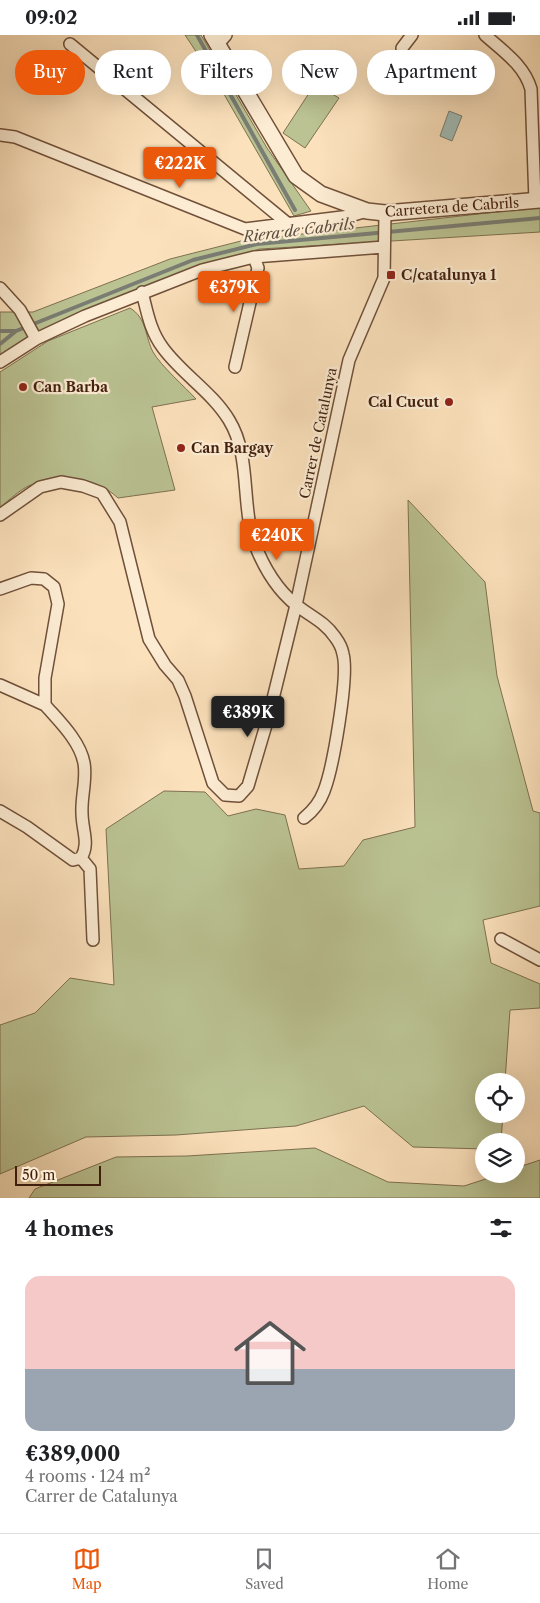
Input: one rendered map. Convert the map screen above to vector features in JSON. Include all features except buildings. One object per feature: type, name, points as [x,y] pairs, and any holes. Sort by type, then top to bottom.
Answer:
[{"type":"street","points":[[402,48],[412,35]]},
{"type":"street","points":[[485,35],[519,65],[527,75],[531,89],[538,200]]},
{"type":"street","name":"Carretera de Cabrils","points":[[219,38],[296,176],[321,193],[385,218],[538,200]]},
{"type":"street","points":[[70,44],[287,223]]},
{"type":"street","points":[[0,135],[14,137],[245,229],[350,216],[367,211]]},
{"type":"street","name":"Carrer de Catalunya","points":[[0,515],[40,487],[61,482],[83,485],[102,493],[120,522],[149,639],[165,665],[178,680],[213,783],[225,795],[239,796],[248,786],[269,715],[296,605],[349,360],[384,278],[385,218]]},
{"type":"street","points":[[0,361],[31,330],[202,270],[254,257],[384,244]]},
{"type":"street","points":[[235,367],[258,268],[254,257]]},
{"type":"street","points":[[0,289],[20,310],[31,330]]},
{"type":"street","points":[[142,292],[152,331],[163,348],[229,420],[238,441],[246,482],[247,517],[257,551],[275,585],[296,605],[323,622],[335,637],[343,653],[345,676],[330,774],[319,801],[304,818]]},
{"type":"street","points":[[0,589],[31,577],[44,579],[54,587],[58,604],[45,677],[45,705]]},
{"type":"street","points":[[0,685],[33,698],[45,705],[66,730],[80,752],[84,763],[82,813],[86,849],[81,858],[73,860],[0,811]]},
{"type":"street","points":[[81,858],[90,869],[93,940]]},
{"type":"street","points":[[501,939],[540,960]]},
{"type":"green space","points":[[185,35],[201,35],[210,50],[195,50]]},
{"type":"green space","points":[[224,95],[236,95],[267,148],[311,211],[294,216]]},
{"type":"green space","points":[[308,95],[334,95],[339,98],[305,148],[283,133]]},
{"type":"green space","points":[[540,207],[540,232],[260,249],[218,261],[0,356],[0,312],[33,312],[170,259],[241,241]]},
{"type":"green space","points":[[130,308],[136,312],[143,322],[150,346],[157,358],[196,399],[152,407],[175,490],[118,498],[99,485],[88,481],[66,478],[54,479],[27,487],[0,507],[0,372],[48,341]]},
{"type":"green space","points":[[408,500],[485,582],[497,676],[533,811],[540,813],[540,906],[483,920],[491,963],[540,984],[540,1008],[510,1010],[506,1073],[475,1073],[475,1123],[502,1123],[502,1133],[475,1133],[475,1149],[413,1147],[364,1106],[296,1126],[176,1135],[86,1137],[0,1174],[0,1025],[35,1013],[70,978],[114,985],[106,829],[164,791],[205,792],[228,816],[256,809],[285,815],[299,869],[344,866],[363,840],[415,827]]},
{"type":"green space","points":[[315,1148],[388,1182],[464,1186],[475,1182],[525,1183],[525,1165],[540,1160],[540,1198],[29,1198],[35,1189],[116,1157],[187,1156]]},
{"type":"water","points":[[449,111],[462,116],[452,141],[440,136]]},
{"type":"waterway","points":[[197,35],[295,210]]},
{"type":"waterway","name":"Riera de Cabrils","points":[[0,344],[16,331],[193,260],[257,244],[540,218]]},
{"type":"waterway","points":[[0,331],[15,331]]},
{"type":"place","name":"C/catalunya 1","points":[[391,275]]},
{"type":"place","name":"Can Barba","points":[[23,387]]},
{"type":"place","name":"Cal Cucut","points":[[449,402]]},
{"type":"place","name":"Can Bargay","points":[[181,448]]}]
